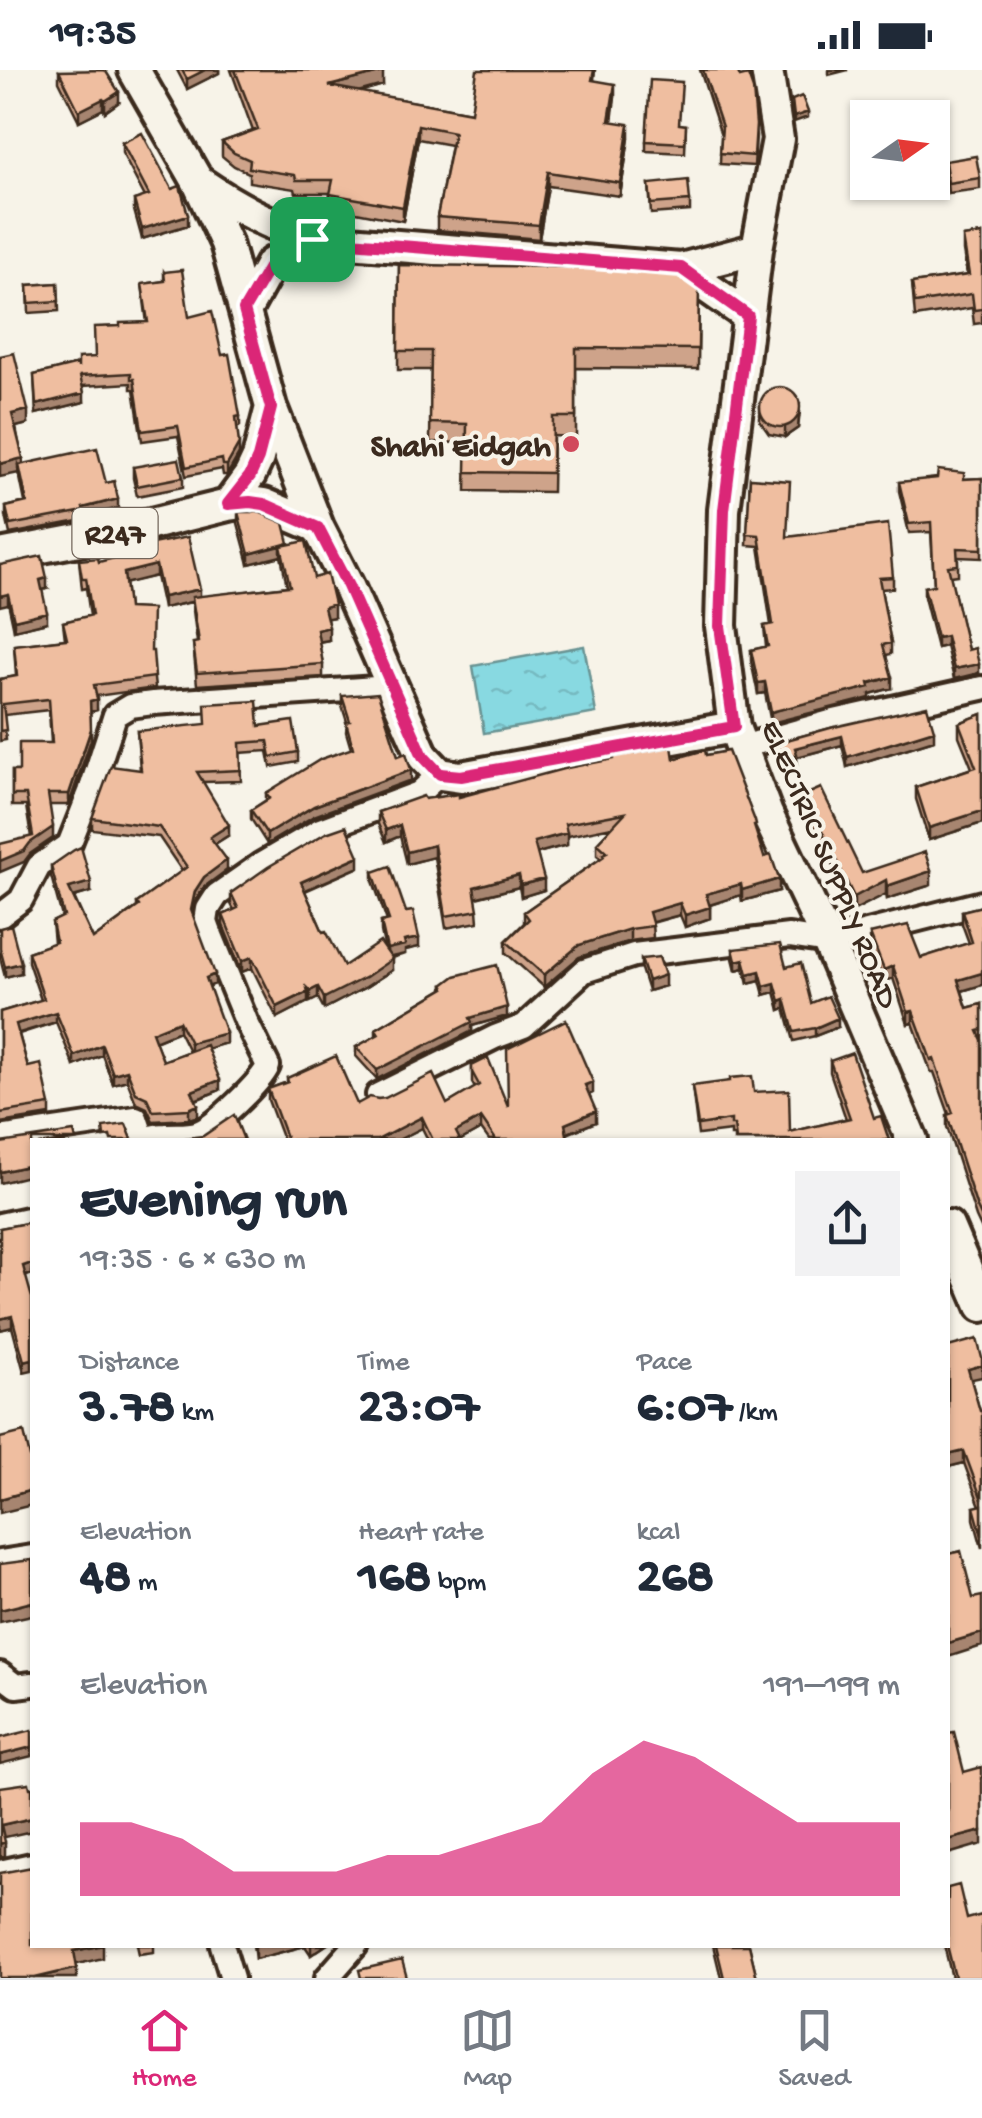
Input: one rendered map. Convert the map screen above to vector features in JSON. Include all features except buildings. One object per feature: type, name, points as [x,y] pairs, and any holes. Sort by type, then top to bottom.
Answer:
[{"type":"main road","points":[[134,70],[226,242],[271,408],[318,528],[423,756],[440,774],[461,776],[738,737]]},
{"type":"main road","name":"ELECTRIC SUPPLY ROAD","points":[[767,70],[778,139],[757,250],[724,510],[720,626],[738,737],[767,814],[828,942],[911,1138]]},
{"type":"main road","points":[[196,180],[238,208],[312,239],[681,268],[757,250]]},
{"type":"main road","points":[[244,310],[271,264],[312,239]]},
{"type":"main road","points":[[681,268],[748,316]]},
{"type":"main road","points":[[228,504],[250,476],[271,408]]},
{"type":"main road","name":"R247","points":[[0,556],[250,502],[264,504],[318,528]]},
{"type":"main road","points":[[950,1229],[973,1263],[982,1306]]},
{"type":"street","points":[[0,916],[21,900],[39,866],[69,845],[115,715],[130,706],[391,687]]},
{"type":"street","points":[[738,737],[830,722],[982,688]]},
{"type":"street","points":[[150,1138],[202,1132],[263,1076],[268,1066],[206,922],[208,909],[217,895],[320,830],[420,793],[440,774]]},
{"type":"street","points":[[378,1095],[524,1026],[584,970],[634,955],[789,936],[828,942],[982,902]]},
{"type":"street","points":[[0,1138],[136,1118],[142,1138]]},
{"type":"street","points":[[0,1224],[30,1218]]},
{"type":"street","points":[[0,1562],[30,1557]]},
{"type":"street","points":[[0,1674],[16,1686],[30,1684]]},
{"type":"street","points":[[0,1872],[30,1865]]},
{"type":"street","points":[[223,1948],[232,1978]]},
{"type":"street","points":[[327,1978],[353,1948]]},
{"type":"water","points":[[584,646],[596,713],[484,733],[473,666]]},
{"type":"place","name":"Shahi Eidgah","points":[[571,444]]},
{"type":"route","points":[[312,239],[681,268],[748,316],[724,510],[720,626],[734,727],[461,776],[440,774],[423,756],[318,528],[264,504],[228,504],[250,476],[271,408],[244,310],[271,264],[312,239]]}]
